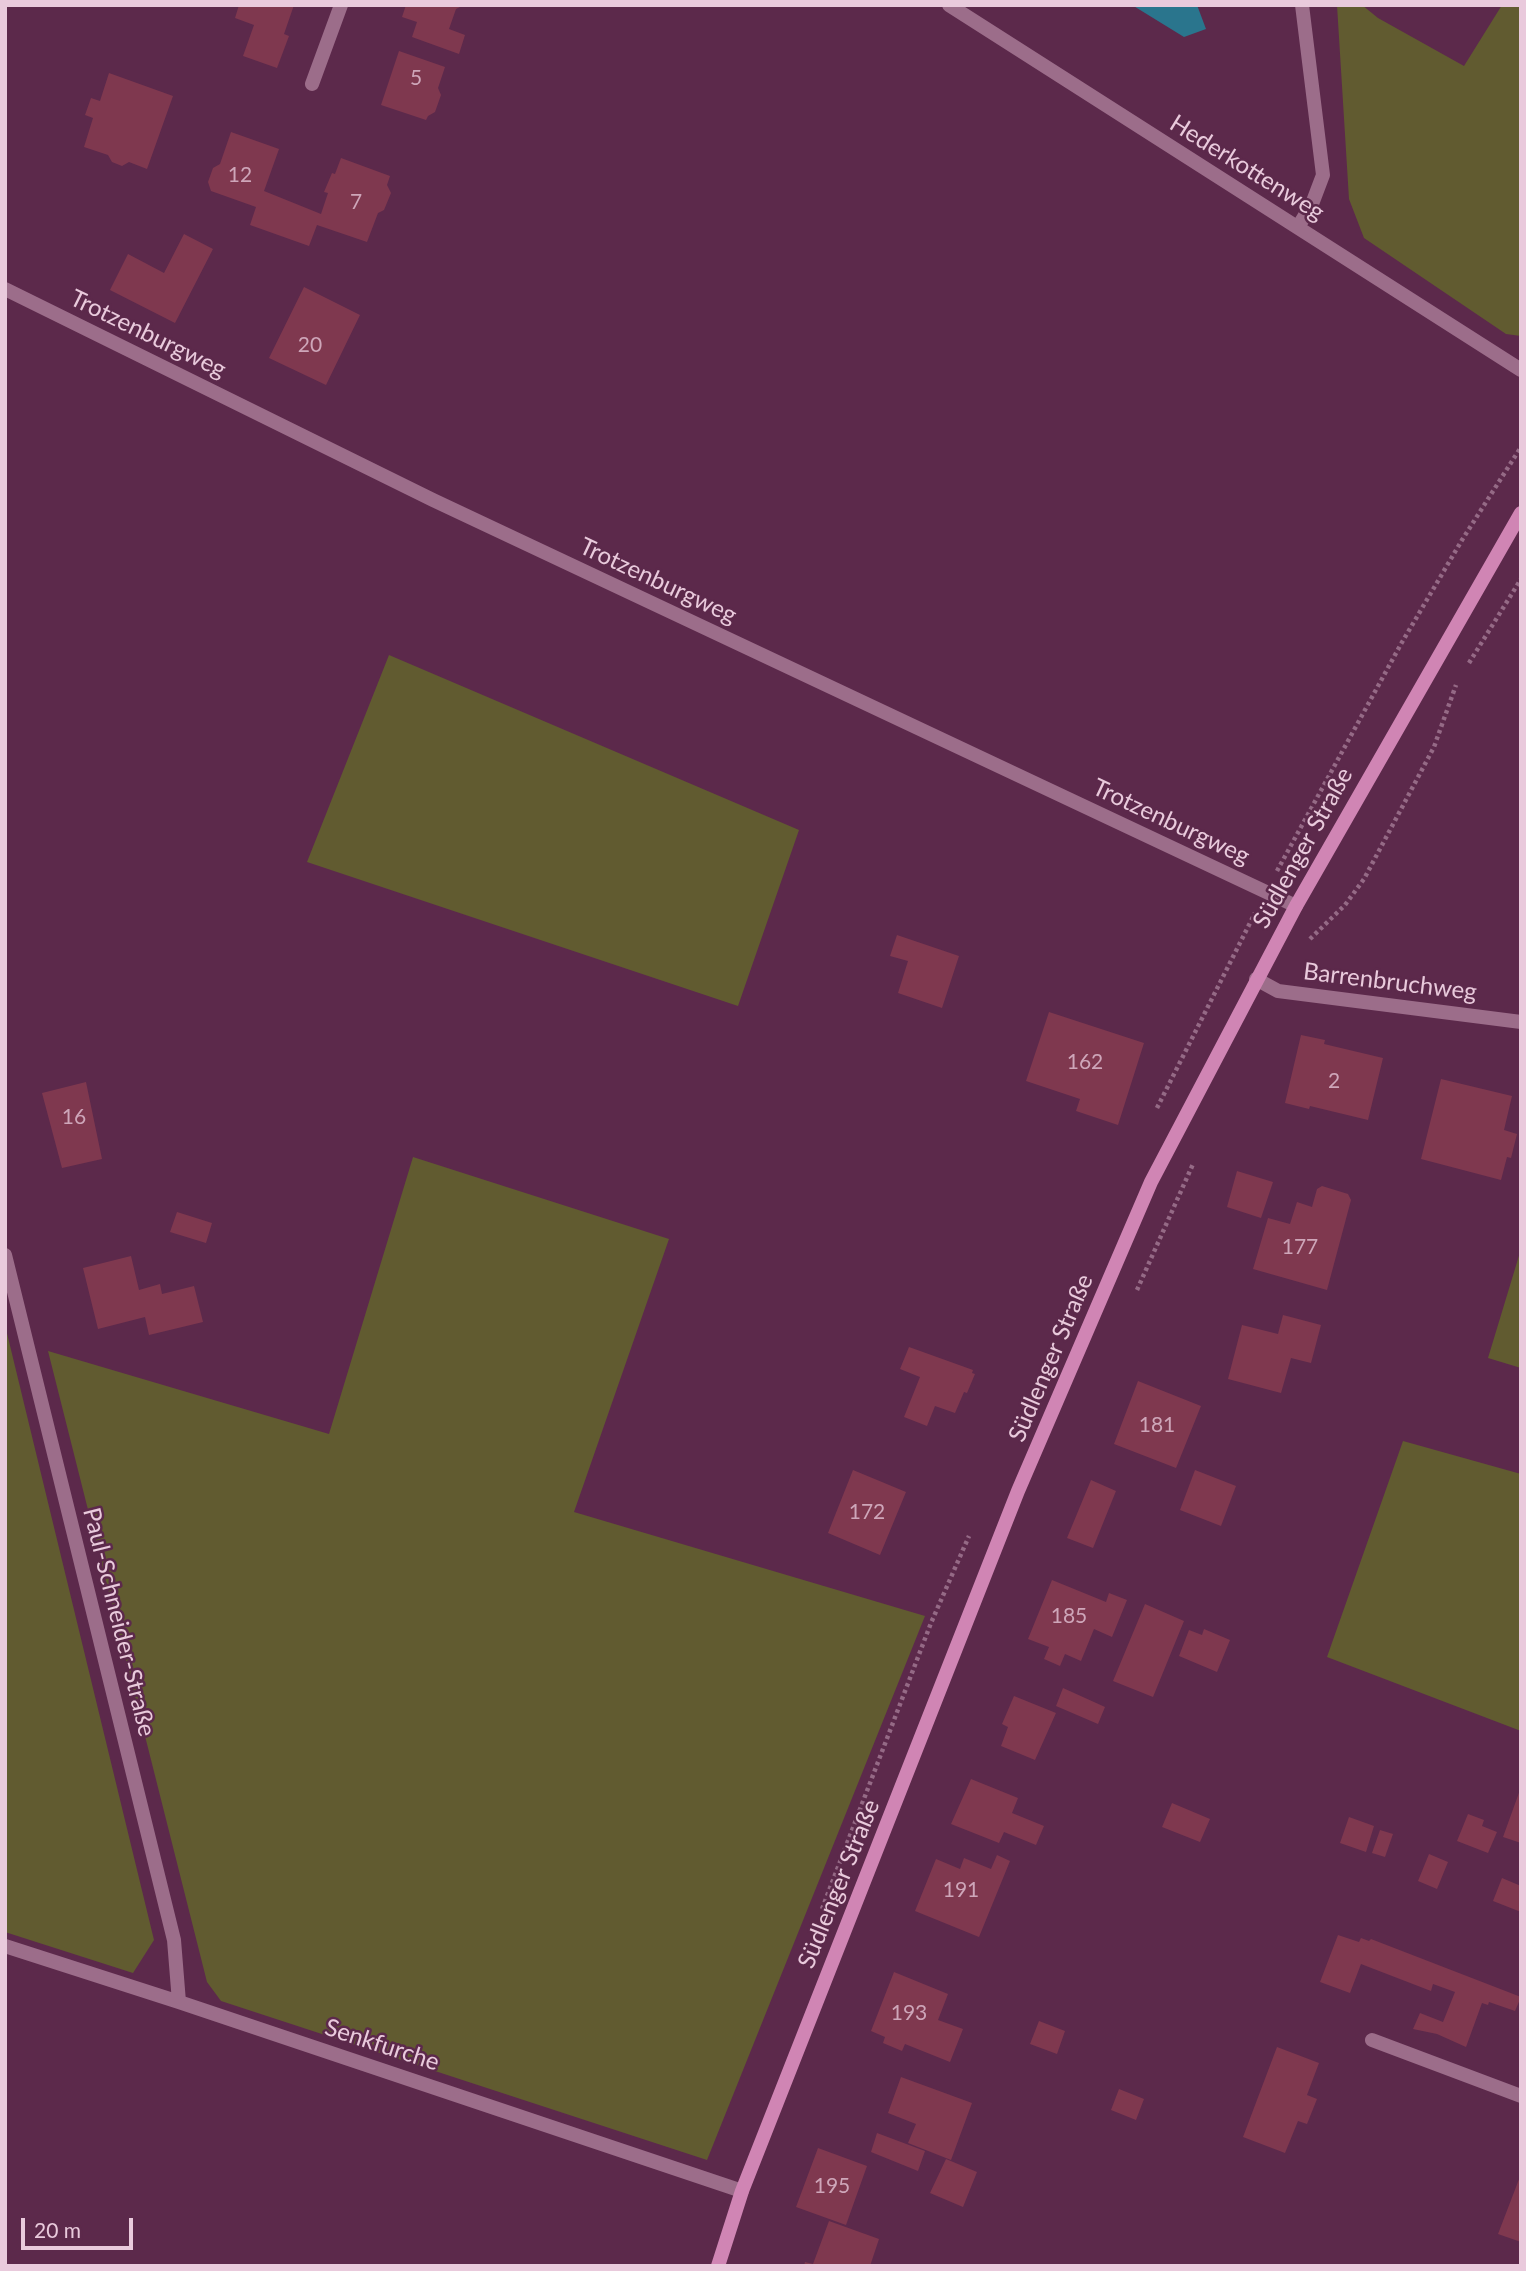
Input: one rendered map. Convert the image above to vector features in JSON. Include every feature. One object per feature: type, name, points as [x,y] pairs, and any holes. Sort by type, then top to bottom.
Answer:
[{"type":"main road","name":"Südlenger Straße","points":[[718,2266],[742,2191],[1018,1491],[1151,1182],[1296,906],[1521,513]]},
{"type":"street","points":[[313,83],[341,5]]},
{"type":"street","name":"Hederkottenweg","points":[[949,5],[1521,370]]},
{"type":"street","points":[[1298,227],[1312,204],[1323,175],[1301,5]]},
{"type":"street","name":"Trotzenburgweg","points":[[5,289],[433,500],[1296,906]]},
{"type":"street","name":"Barrenbruchweg","points":[[1256,979],[1278,991],[1521,1022]]},
{"type":"street","name":"Paul-Schneider-Straße","points":[[5,1255],[174,1940],[179,2001]]},
{"type":"street","name":"Senkfurche","points":[[5,1946],[179,2001],[742,2191]]},
{"type":"street","points":[[1372,2040],[1521,2096]]},
{"type":"path","points":[[1463,672],[1521,579]]},
{"type":"path","points":[[1303,947],[1345,905],[1364,879],[1434,747],[1456,684]]},
{"type":"path","points":[[1132,1299],[1195,1160]]},
{"type":"shaded area","points":[[1337,5],[1362,5],[1378,18],[1464,66],[1502,5],[1521,5],[1521,336],[1506,334],[1364,238],[1349,199]]},
{"type":"shaded area","points":[[389,655],[799,830],[738,1006],[307,862]]},
{"type":"shaded area","points":[[413,1157],[669,1239],[574,1512],[925,1616],[707,2160],[221,2001],[207,1982],[48,1351],[329,1434]]},
{"type":"shaded area","points":[[1521,1249],[1521,1368],[1488,1358]]},
{"type":"shaded area","points":[[5,1325],[154,1940],[133,1973],[5,1932]]},
{"type":"shaded area","points":[[1403,1441],[1521,1474],[1521,1731],[1327,1657]]},
{"type":"water","points":[[1132,5],[1197,5],[1206,29],[1184,37]]},
{"type":"building","points":[[239,5],[294,5],[284,34],[289,36],[277,68],[243,56],[254,25],[235,18]]},
{"type":"building","points":[[406,5],[464,5],[456,9],[449,29],[465,35],[459,54],[412,37],[417,22],[402,17]]},
{"type":"building","points":[[399,51],[445,67],[438,88],[441,95],[435,112],[426,120],[381,105]]},
{"type":"building","points":[[109,73],[173,96],[147,169],[129,162],[122,166],[112,162],[108,155],[84,147],[93,118],[85,115],[91,98],[100,101]]},
{"type":"building","points":[[231,132],[279,149],[264,191],[321,214],[328,193],[324,192],[341,158],[390,176],[387,185],[391,193],[384,210],[378,213],[367,242],[317,225],[309,246],[250,225],[256,207],[211,191],[208,182],[213,168],[220,164]]},
{"type":"building","points":[[184,234],[213,249],[175,323],[110,290],[128,254],[164,273]]},
{"type":"building","points":[[304,287],[360,315],[326,385],[269,358]]},
{"type":"building","points":[[897,935],[959,956],[942,1008],[898,993],[908,961],[890,956]]},
{"type":"building","points":[[1049,1012],[1144,1043],[1118,1125],[1076,1111],[1080,1099],[1026,1081]]},
{"type":"building","points":[[1301,1035],[1325,1040],[1324,1044],[1383,1058],[1368,1120],[1285,1103]]},
{"type":"building","points":[[1441,1079],[1512,1096],[1504,1130],[1517,1134],[1511,1158],[1507,1157],[1501,1180],[1421,1159]]},
{"type":"building","points":[[86,1082],[102,1159],[62,1168],[42,1093]]},
{"type":"building","points":[[1237,1171],[1273,1182],[1261,1218],[1227,1207]]},
{"type":"building","points":[[1322,1186],[1348,1194],[1351,1200],[1327,1290],[1253,1269],[1268,1218],[1290,1224],[1297,1202],[1312,1207],[1317,1189]]},
{"type":"building","points":[[177,1212],[212,1223],[206,1243],[170,1232]]},
{"type":"building","points":[[131,1256],[139,1290],[160,1284],[162,1294],[194,1286],[203,1322],[149,1335],[145,1317],[98,1329],[83,1268]]},
{"type":"building","points":[[1283,1315],[1321,1325],[1311,1363],[1291,1358],[1281,1393],[1228,1379],[1242,1325],[1278,1334]]},
{"type":"building","points":[[909,1347],[973,1370],[972,1373],[975,1374],[955,1413],[935,1406],[927,1426],[904,1417],[920,1377],[900,1369]]},
{"type":"building","points":[[1138,1381],[1201,1406],[1176,1468],[1114,1444]]},
{"type":"building","points":[[853,1470],[906,1492],[880,1555],[828,1533]]},
{"type":"building","points":[[1195,1470],[1236,1486],[1221,1526],[1180,1510]]},
{"type":"building","points":[[1091,1480],[1116,1491],[1093,1548],[1067,1538]]},
{"type":"building","points":[[1052,1580],[1106,1602],[1109,1593],[1127,1600],[1112,1637],[1094,1629],[1081,1661],[1065,1654],[1060,1666],[1044,1659],[1049,1647],[1028,1639]]},
{"type":"building","points":[[1145,1604],[1184,1621],[1153,1697],[1113,1681]]},
{"type":"building","points":[[1204,1629],[1230,1640],[1217,1672],[1179,1656],[1189,1630],[1202,1635]]},
{"type":"building","points":[[1063,1688],[1105,1707],[1098,1724],[1056,1706]]},
{"type":"building","points":[[1014,1696],[1056,1713],[1035,1760],[1001,1746],[1008,1727],[1002,1724]]},
{"type":"building","points":[[971,1779],[1018,1798],[1012,1813],[1044,1826],[1036,1845],[1004,1832],[999,1843],[951,1824]]},
{"type":"building","points":[[1521,1790],[1521,1843],[1503,1837]]},
{"type":"building","points":[[1172,1803],[1210,1819],[1200,1842],[1162,1827]]},
{"type":"building","points":[[1468,1814],[1484,1820],[1482,1826],[1497,1832],[1488,1853],[1457,1841]]},
{"type":"building","points":[[1349,1817],[1374,1826],[1366,1852],[1340,1843]]},
{"type":"building","points":[[1380,1830],[1393,1834],[1385,1857],[1372,1853]]},
{"type":"building","points":[[1429,1854],[1448,1862],[1437,1889],[1418,1881]]},
{"type":"building","points":[[997,1855],[1010,1861],[979,1937],[915,1911],[936,1859],[960,1869],[964,1858],[991,1869]]},
{"type":"building","points":[[1502,1878],[1521,1886],[1521,1912],[1493,1901]]},
{"type":"building","points":[[1338,1935],[1359,1942],[1361,1938],[1369,1941],[1371,1939],[1521,1997],[1515,2011],[1489,2002],[1488,2005],[1482,2003],[1466,2047],[1437,2034],[1413,2029],[1420,2013],[1443,2022],[1455,1992],[1433,1984],[1431,1991],[1361,1964],[1350,1993],[1320,1982]]},
{"type":"building","points":[[894,1972],[948,1994],[938,2020],[963,2029],[950,2062],[905,2044],[902,2051],[883,2043],[885,2037],[871,2031]]},
{"type":"building","points":[[1039,2021],[1065,2031],[1057,2054],[1030,2044]]},
{"type":"building","points":[[1277,2047],[1319,2063],[1307,2095],[1317,2099],[1307,2124],[1298,2121],[1285,2153],[1243,2137]]},
{"type":"building","points":[[901,2077],[972,2103],[951,2160],[908,2143],[916,2124],[888,2113]]},
{"type":"building","points":[[1119,2089],[1144,2099],[1136,2120],[1111,2110]]},
{"type":"building","points":[[877,2133],[925,2151],[918,2171],[871,2152]]},
{"type":"building","points":[[818,2148],[867,2166],[846,2225],[796,2207]]},
{"type":"building","points":[[946,2159],[977,2172],[963,2207],[930,2193]]},
{"type":"building","points":[[1521,2174],[1521,2242],[1498,2234]]},
{"type":"building","points":[[829,2221],[879,2239],[870,2266],[804,2266],[805,2262],[813,2264]]}]
